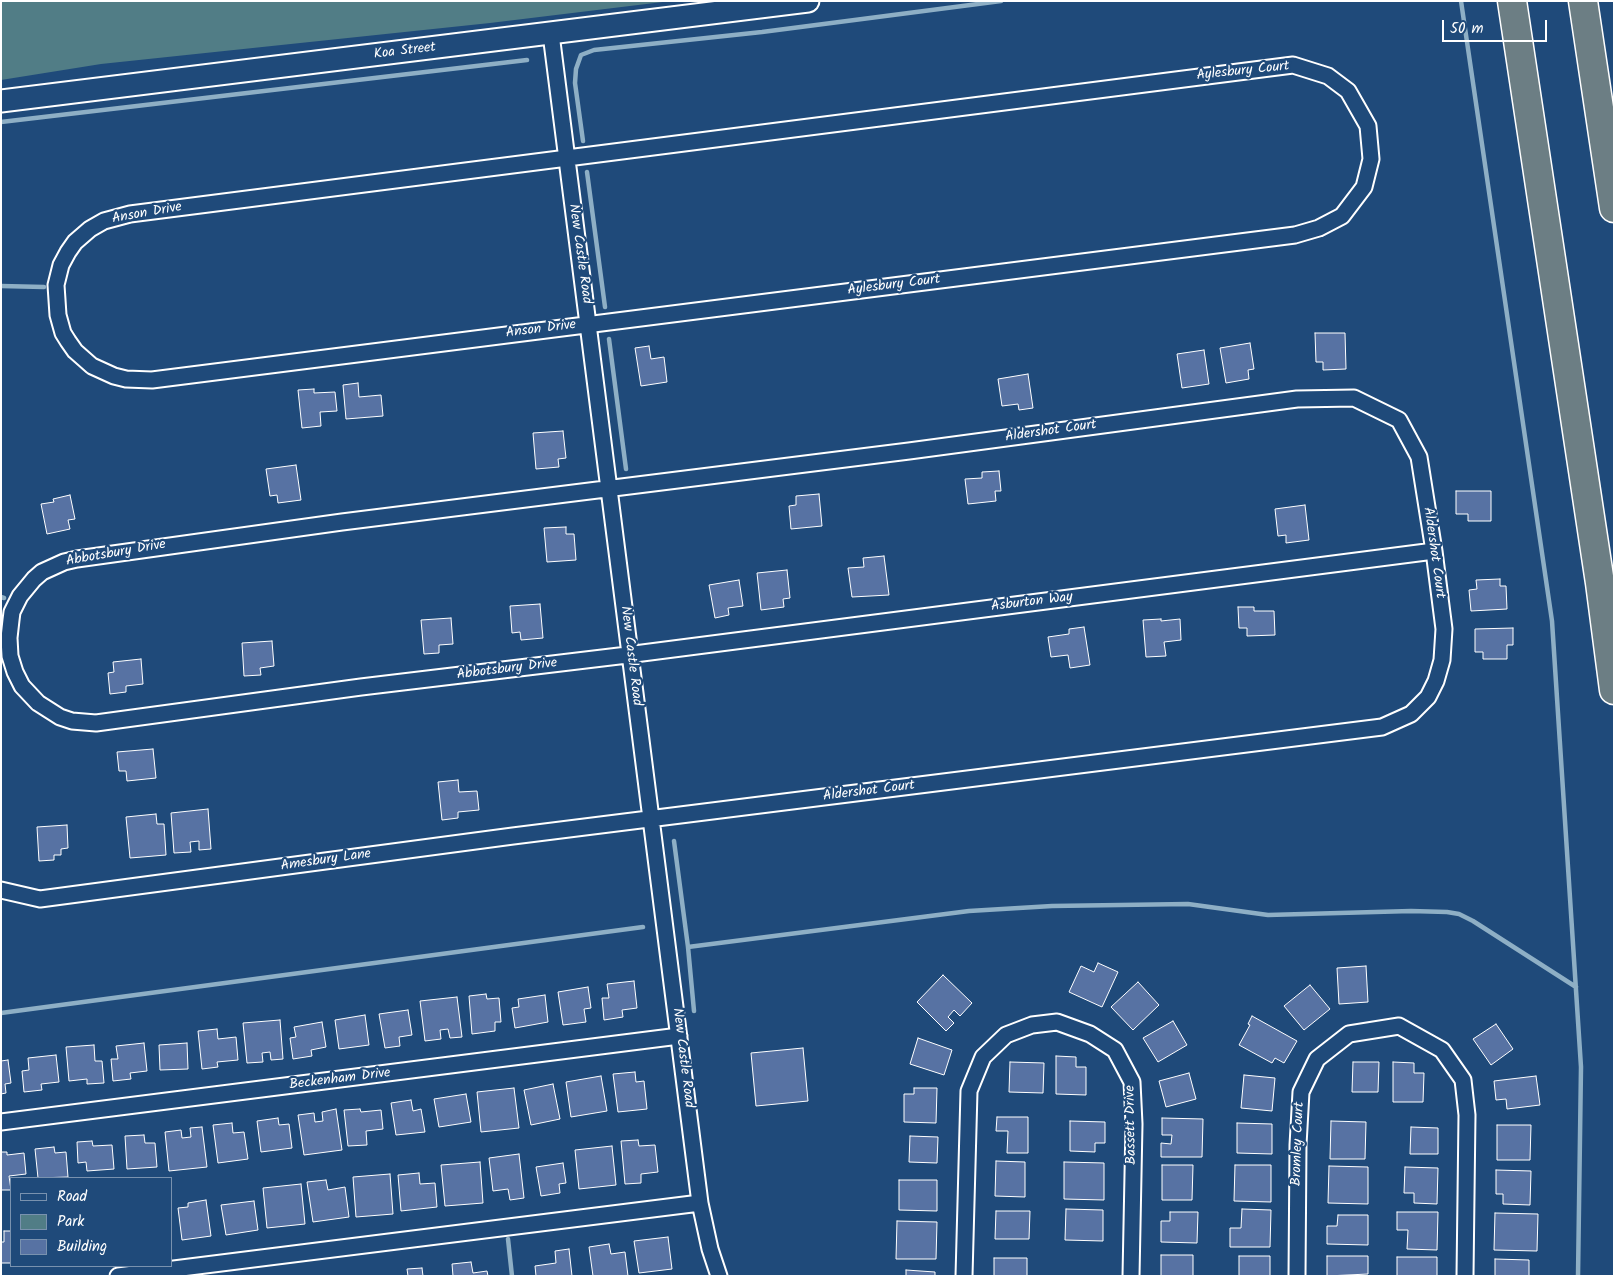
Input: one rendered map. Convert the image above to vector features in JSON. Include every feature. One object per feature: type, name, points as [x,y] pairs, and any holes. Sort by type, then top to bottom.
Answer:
[{"type":"highway","points":[[1512,1],[1600,583],[1614,690]]},
{"type":"highway","points":[[1582,1],[1614,208]]},
{"type":"main road","name":"Koa Street","points":[[1,101],[808,1]]},
{"type":"street","name":"New Castle Road","points":[[551,34],[700,1203],[710,1249],[720,1276]]},
{"type":"street","name":"Aylesbury Court","points":[[567,158],[1293,65],[1328,76],[1348,91],[1368,126],[1371,158],[1364,187],[1342,216],[1318,228],[1295,235],[589,324]]},
{"type":"street","name":"Anson Drive","points":[[567,158],[117,217],[90,229],[75,242],[61,265],[56,285],[56,304],[63,333],[82,358],[101,371],[114,376],[139,380],[152,380],[589,324]]},
{"type":"street","name":"Aldershot Court","points":[[610,489],[909,452],[1297,399],[1354,398],[1399,420],[1419,457],[1434,551],[1444,630],[1442,660],[1436,681],[1428,697],[1410,714],[1382,727],[652,819]]},
{"type":"street","name":"Abbotsbury Drive","points":[[610,489],[342,522],[89,556],[64,562],[42,572],[20,596],[10,620],[10,656],[18,679],[38,703],[60,717],[78,722],[96,723],[361,687],[630,655]]},
{"type":"street","name":"Asburton Way","points":[[630,655],[1434,551]]},
{"type":"street","name":"Amesbury Lane","points":[[1,890],[40,899],[652,819]]},
{"type":"street","name":"Bassett Drive","points":[[964,1276],[969,1091],[983,1057],[1006,1035],[1032,1024],[1057,1022],[1090,1034],[1115,1050],[1132,1082],[1134,1124],[1131,1276]]},
{"type":"street","name":"Bromley Court","points":[[1297,1276],[1298,1145],[1301,1092],[1317,1059],[1349,1034],[1399,1026],[1442,1050],[1463,1080],[1467,1115],[1465,1276]]},
{"type":"street","name":"Beckenham Drive","points":[[1,1122],[679,1036]]},
{"type":"street","points":[[118,1276],[700,1203]]},
{"type":"green space","points":[[1,1],[671,1],[490,23],[101,64],[1,80]]},
{"type":"building","points":[[1315,333],[1345,333],[1346,369],[1323,370],[1323,362],[1316,362]]},
{"type":"building","points":[[1250,343],[1254,369],[1248,370],[1249,379],[1226,383],[1220,348]]},
{"type":"building","points":[[649,346],[651,359],[664,357],[667,382],[641,386],[635,348]]},
{"type":"building","points":[[1204,350],[1209,384],[1182,388],[1177,354]]},
{"type":"building","points":[[1028,374],[1033,408],[1019,410],[1018,404],[1002,406],[998,379]]},
{"type":"building","points":[[358,383],[359,397],[381,395],[383,416],[346,419],[343,385]]},
{"type":"building","points":[[314,389],[314,393],[335,392],[337,411],[320,412],[321,426],[302,428],[298,390]]},
{"type":"building","points":[[563,431],[566,458],[558,459],[559,467],[536,469],[533,433]]},
{"type":"building","points":[[296,465],[301,500],[278,503],[277,495],[270,496],[266,469]]},
{"type":"building","points":[[999,471],[1001,491],[995,491],[996,501],[968,504],[965,479],[982,478],[982,472]]},
{"type":"building","points":[[1456,491],[1491,491],[1491,521],[1468,521],[1468,514],[1456,514]]},
{"type":"building","points":[[819,494],[822,526],[791,529],[789,506],[796,505],[796,496]]},
{"type":"building","points":[[70,495],[75,519],[68,520],[70,529],[47,534],[41,504],[54,502],[53,499]]},
{"type":"building","points":[[1305,505],[1309,540],[1286,543],[1286,535],[1278,536],[1275,509]]},
{"type":"building","points":[[566,527],[566,534],[574,534],[576,560],[547,562],[544,528]]},
{"type":"building","points":[[884,556],[889,595],[852,597],[848,568],[864,567],[863,558]]},
{"type":"building","points":[[787,570],[790,598],[783,599],[784,607],[761,610],[757,573]]},
{"type":"building","points":[[1500,579],[1500,586],[1506,586],[1507,609],[1471,611],[1469,590],[1477,589],[1476,580]]},
{"type":"building","points":[[739,580],[743,606],[728,608],[729,615],[715,618],[709,585]]},
{"type":"building","points":[[540,604],[543,638],[521,640],[520,632],[512,633],[510,606]]},
{"type":"building","points":[[1238,607],[1254,607],[1254,611],[1274,611],[1275,635],[1247,636],[1247,628],[1239,628]]},
{"type":"building","points":[[451,618],[453,644],[439,645],[439,653],[424,654],[421,620]]},
{"type":"building","points":[[1161,619],[1161,621],[1180,619],[1181,640],[1164,642],[1166,656],[1146,657],[1143,620]]},
{"type":"building","points":[[1084,627],[1090,665],[1070,668],[1068,655],[1051,657],[1048,637],[1069,634],[1069,629]]},
{"type":"building","points":[[1513,628],[1513,645],[1507,645],[1507,659],[1483,659],[1483,652],[1475,652],[1475,629]]},
{"type":"building","points":[[272,641],[274,666],[260,668],[261,675],[244,676],[242,643]]},
{"type":"building","points":[[141,659],[143,684],[126,686],[126,692],[110,694],[108,673],[114,672],[113,662]]},
{"type":"building","points":[[153,749],[156,778],[127,781],[126,771],[119,771],[117,752]]},
{"type":"building","points":[[458,780],[459,792],[477,791],[479,810],[458,812],[458,818],[442,820],[438,782]]},
{"type":"building","points":[[208,809],[211,849],[199,850],[199,841],[190,842],[191,852],[174,853],[171,813]]},
{"type":"building","points":[[156,814],[157,824],[164,824],[166,855],[130,858],[126,817]]},
{"type":"building","points":[[67,825],[68,848],[61,849],[61,855],[54,855],[54,860],[39,861],[37,827]]},
{"type":"building","points":[[1098,963],[1118,972],[1102,1007],[1069,992],[1081,966],[1094,972]]},
{"type":"building","points":[[1366,966],[1368,1002],[1339,1004],[1337,968]]},
{"type":"building","points":[[943,975],[972,1003],[960,1016],[954,1010],[948,1017],[954,1023],[946,1031],[917,1002]]},
{"type":"building","points":[[634,981],[637,1008],[622,1010],[623,1017],[604,1020],[602,998],[609,998],[607,984]]},
{"type":"building","points":[[1138,982],[1159,1005],[1133,1030],[1111,1007]]},
{"type":"building","points":[[1310,985],[1330,1009],[1304,1030],[1284,1006]]},
{"type":"building","points":[[588,987],[591,1008],[584,1009],[586,1022],[563,1025],[558,992]]},
{"type":"building","points":[[486,994],[487,999],[499,998],[501,1022],[495,1022],[495,1031],[472,1034],[469,996]]},
{"type":"building","points":[[545,995],[548,1022],[515,1028],[512,1008],[519,1007],[518,999]]},
{"type":"building","points":[[457,997],[462,1037],[450,1038],[448,1029],[440,1030],[441,1039],[425,1041],[420,1001]]},
{"type":"building","points":[[408,1010],[412,1035],[399,1037],[400,1046],[385,1048],[379,1014]]},
{"type":"building","points":[[365,1015],[369,1045],[339,1049],[335,1020]]},
{"type":"building","points":[[1252,1016],[1297,1041],[1284,1063],[1275,1058],[1272,1063],[1239,1045],[1250,1025],[1248,1024]]},
{"type":"building","points":[[280,1020],[283,1059],[271,1060],[270,1052],[262,1053],[263,1062],[247,1063],[243,1023]]},
{"type":"building","points":[[1173,1021],[1187,1045],[1158,1062],[1143,1038]]},
{"type":"building","points":[[322,1022],[326,1047],[311,1050],[312,1056],[293,1059],[290,1038],[296,1037],[294,1027]]},
{"type":"building","points":[[1496,1024],[1513,1049],[1491,1065],[1473,1039]]},
{"type":"building","points":[[217,1029],[218,1039],[236,1037],[238,1060],[217,1062],[218,1067],[202,1069],[198,1031]]},
{"type":"building","points":[[918,1038],[952,1050],[944,1075],[910,1064]]},
{"type":"building","points":[[144,1043],[147,1071],[130,1073],[131,1079],[113,1081],[111,1059],[118,1059],[116,1046]]},
{"type":"building","points":[[187,1043],[188,1069],[160,1070],[159,1045]]},
{"type":"building","points":[[94,1045],[95,1061],[102,1061],[104,1083],[87,1084],[87,1079],[69,1081],[66,1047]]},
{"type":"building","points":[[803,1048],[808,1101],[756,1106],[751,1053]]},
{"type":"building","points":[[56,1055],[59,1082],[41,1084],[42,1090],[24,1092],[22,1071],[29,1070],[28,1058]]},
{"type":"building","points":[[1056,1056],[1076,1057],[1076,1067],[1086,1067],[1086,1095],[1056,1094]]},
{"type":"building","points":[[8,1060],[11,1083],[5,1084],[6,1093],[1,1094],[1,1061]]},
{"type":"building","points":[[1010,1062],[1044,1063],[1043,1093],[1009,1092]]},
{"type":"building","points":[[1353,1062],[1379,1062],[1378,1092],[1352,1092]]},
{"type":"building","points":[[1393,1062],[1414,1063],[1414,1073],[1424,1073],[1423,1102],[1393,1102]]},
{"type":"building","points":[[635,1072],[636,1082],[644,1081],[647,1109],[618,1112],[613,1074]]},
{"type":"building","points":[[1189,1073],[1196,1099],[1166,1107],[1159,1081]]},
{"type":"building","points":[[1244,1075],[1275,1078],[1272,1111],[1241,1108]]},
{"type":"building","points":[[601,1076],[607,1111],[571,1117],[566,1082]]},
{"type":"building","points":[[1536,1076],[1540,1105],[1507,1109],[1506,1099],[1496,1100],[1494,1081]]},
{"type":"building","points":[[553,1084],[560,1119],[531,1125],[524,1090]]},
{"type":"building","points":[[514,1088],[519,1128],[481,1132],[477,1092]]},
{"type":"building","points":[[914,1088],[937,1088],[936,1123],[904,1122],[904,1094],[914,1094]]},
{"type":"building","points":[[466,1094],[471,1122],[439,1127],[434,1099]]},
{"type":"building","points":[[411,1100],[413,1111],[421,1109],[425,1132],[396,1135],[391,1103]]},
{"type":"building","points":[[336,1109],[342,1150],[304,1155],[298,1115],[314,1113],[315,1122],[323,1121],[322,1112]]},
{"type":"building","points":[[360,1109],[361,1112],[381,1110],[383,1129],[366,1131],[367,1145],[348,1146],[344,1110]]},
{"type":"building","points":[[997,1117],[1028,1117],[1028,1153],[1007,1153],[1008,1131],[996,1131]]},
{"type":"building","points":[[278,1118],[279,1125],[289,1124],[292,1148],[261,1152],[257,1121]]},
{"type":"building","points":[[1162,1118],[1203,1119],[1202,1157],[1161,1157],[1161,1143],[1171,1144],[1172,1135],[1162,1135]]},
{"type":"building","points":[[1070,1121],[1105,1122],[1105,1143],[1095,1143],[1095,1152],[1070,1151]]},
{"type":"building","points":[[1331,1121],[1366,1122],[1365,1159],[1330,1159]]},
{"type":"building","points":[[232,1123],[233,1133],[244,1132],[248,1159],[218,1163],[213,1125]]},
{"type":"building","points":[[1237,1123],[1272,1124],[1272,1154],[1237,1153]]},
{"type":"building","points":[[1497,1125],[1531,1125],[1530,1160],[1497,1160]]},
{"type":"building","points":[[202,1127],[207,1167],[169,1171],[165,1132],[181,1130],[182,1138],[191,1137],[190,1128]]},
{"type":"building","points":[[1411,1127],[1438,1128],[1438,1154],[1410,1154]]},
{"type":"building","points":[[144,1135],[145,1143],[155,1143],[157,1167],[127,1169],[125,1136]]},
{"type":"building","points":[[910,1136],[938,1137],[937,1163],[909,1162]]},
{"type":"building","points":[[638,1140],[639,1146],[655,1145],[658,1172],[641,1174],[641,1183],[625,1184],[621,1141]]},
{"type":"building","points":[[92,1141],[93,1146],[112,1145],[114,1169],[87,1171],[86,1162],[78,1163],[77,1142]]},
{"type":"building","points":[[612,1146],[616,1185],[579,1189],[575,1150]]},
{"type":"building","points":[[54,1147],[55,1153],[66,1152],[68,1177],[38,1177],[35,1149]]},
{"type":"building","points":[[1,1152],[7,1152],[7,1155],[24,1153],[26,1174],[9,1176],[10,1190],[1,1190]]},
{"type":"building","points":[[519,1154],[524,1198],[510,1200],[508,1189],[493,1191],[489,1158]]},
{"type":"building","points":[[996,1161],[1025,1162],[1025,1197],[995,1196]]},
{"type":"building","points":[[480,1162],[483,1203],[445,1206],[441,1165]]},
{"type":"building","points":[[1064,1162],[1104,1163],[1104,1200],[1064,1199]]},
{"type":"building","points":[[563,1163],[566,1183],[559,1184],[560,1193],[541,1196],[536,1167]]},
{"type":"building","points":[[1162,1165],[1193,1165],[1192,1200],[1162,1200]]},
{"type":"building","points":[[1235,1165],[1271,1165],[1271,1202],[1234,1201]]},
{"type":"building","points":[[1329,1166],[1368,1167],[1368,1204],[1328,1203]]},
{"type":"building","points":[[1405,1167],[1438,1168],[1437,1204],[1414,1203],[1414,1193],[1404,1193]]},
{"type":"building","points":[[1496,1170],[1531,1171],[1530,1205],[1503,1204],[1503,1194],[1496,1194]]},
{"type":"building","points":[[419,1173],[420,1184],[435,1183],[437,1207],[401,1211],[398,1175]]},
{"type":"building","points":[[390,1174],[393,1214],[356,1217],[353,1177]]},
{"type":"building","points":[[326,1180],[328,1190],[345,1187],[349,1217],[313,1222],[307,1182]]},
{"type":"building","points":[[899,1180],[937,1180],[937,1211],[899,1210]]},
{"type":"building","points":[[301,1184],[305,1224],[267,1228],[263,1188]]},
{"type":"building","points":[[206,1200],[211,1236],[182,1240],[178,1208],[188,1207],[188,1203]]},
{"type":"building","points":[[254,1201],[258,1230],[226,1235],[221,1205]]},
{"type":"building","points":[[1066,1209],[1103,1210],[1103,1241],[1065,1240]]},
{"type":"building","points":[[1242,1209],[1271,1210],[1270,1247],[1230,1247],[1230,1228],[1241,1228]]},
{"type":"building","points":[[996,1211],[1030,1211],[1029,1239],[995,1239]]},
{"type":"building","points":[[1170,1212],[1198,1212],[1197,1243],[1161,1242],[1161,1221],[1170,1221]]},
{"type":"building","points":[[1397,1212],[1438,1212],[1437,1250],[1407,1249],[1408,1230],[1397,1230]]},
{"type":"building","points":[[1495,1213],[1538,1214],[1537,1251],[1494,1250]]},
{"type":"building","points":[[1338,1215],[1368,1215],[1368,1245],[1327,1244],[1327,1226],[1337,1226]]},
{"type":"building","points":[[897,1221],[937,1222],[936,1259],[896,1259]]},
{"type":"building","points":[[4,1231],[10,1231],[10,1263],[1,1263],[1,1242],[4,1242]]},
{"type":"building","points":[[668,1237],[672,1269],[639,1273],[634,1241]]},
{"type":"building","points":[[609,1244],[611,1254],[625,1252],[628,1276],[593,1276],[589,1247]]},
{"type":"building","points":[[569,1249],[572,1276],[536,1276],[535,1266],[556,1263],[555,1251]]},
{"type":"building","points":[[1161,1255],[1193,1255],[1193,1276],[1161,1276]]},
{"type":"building","points":[[1239,1256],[1270,1256],[1270,1276],[1239,1276]]},
{"type":"building","points":[[1327,1256],[1368,1256],[1368,1274],[1327,1276]]},
{"type":"building","points":[[1397,1257],[1437,1257],[1437,1276],[1397,1276]]},
{"type":"building","points":[[994,1258],[1027,1258],[1027,1276],[994,1276]]},
{"type":"building","points":[[1495,1259],[1529,1260],[1529,1276],[1495,1276]]},
{"type":"building","points":[[471,1262],[473,1273],[487,1271],[488,1276],[453,1276],[452,1264]]},
{"type":"building","points":[[422,1268],[423,1276],[408,1276],[407,1269]]},
{"type":"building","points":[[906,1270],[935,1272],[935,1276],[906,1276]]},
{"type":"waterway","points":[[583,141],[575,83],[576,69],[581,55],[594,50],[762,32],[1001,1]]},
{"type":"waterway","points":[[1461,1],[1552,621],[1581,1067],[1578,1276]]},
{"type":"waterway","points":[[1,122],[527,60]]},
{"type":"waterway","points":[[587,172],[605,307]]},
{"type":"waterway","points":[[1,286],[44,287]]},
{"type":"waterway","points":[[609,339],[626,469]]},
{"type":"waterway","points":[[674,841],[688,947],[694,1011]]},
{"type":"waterway","points":[[688,947],[969,911],[1052,906],[1188,904],[1268,915],[1411,911],[1447,912],[1459,914],[1473,921],[1576,987]]},
{"type":"waterway","points":[[1,1013],[643,927]]},
{"type":"waterway","points":[[508,1239],[512,1276]]}]
